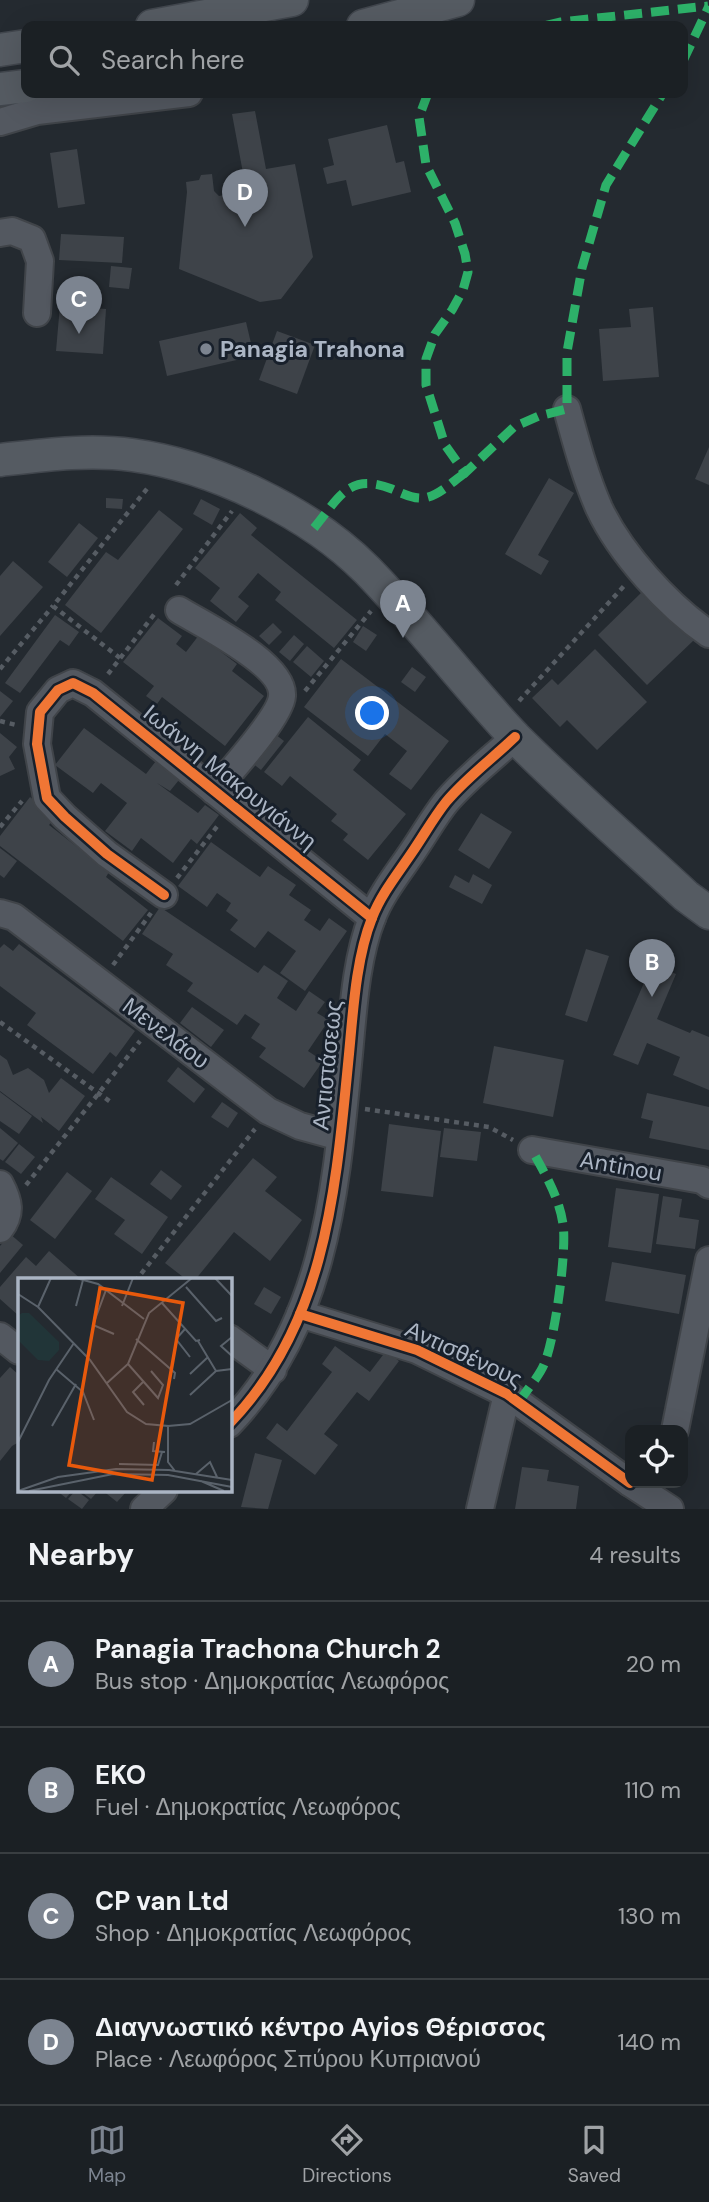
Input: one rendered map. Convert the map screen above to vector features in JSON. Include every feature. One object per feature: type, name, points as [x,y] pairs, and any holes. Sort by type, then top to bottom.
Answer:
[{"type":"main road","points":[[179,21],[292,0]]},
{"type":"main road","points":[[380,21],[457,0]]},
{"type":"main road","points":[[0,50],[21,47]]},
{"type":"main road","points":[[0,89],[21,87]]},
{"type":"main road","points":[[0,432],[15,445],[35,456]]},
{"type":"main road","points":[[0,460],[92,452],[132,455],[218,478],[299,518],[356,559],[508,729],[686,896],[709,913]]},
{"type":"street","points":[[0,122],[37,111],[147,98]]},
{"type":"street","points":[[0,233],[12,231],[32,239],[40,261],[37,313]]},
{"type":"street","points":[[567,409],[581,460],[600,510],[639,570],[696,625],[709,634]]},
{"type":"street","points":[[179,610],[264,663],[278,679],[282,696],[274,715],[214,791]]},
{"type":"street","name":"Ιωάννη Μακρυγιάννη","points":[[164,895],[107,854],[47,798],[37,744],[40,712],[58,690],[73,683],[86,688],[372,918]]},
{"type":"street","name":"Αντιστάσεως","points":[[231,1422],[273,1370],[288,1343],[315,1276],[330,1215],[356,982],[372,918],[393,880],[447,801],[508,729]]},
{"type":"street","name":"Μενελάου","points":[[0,913],[14,917],[268,1111],[300,1126],[340,1138]]},
{"type":"street","name":"Antinou","points":[[532,1150],[702,1180],[709,1185]]},
{"type":"street","points":[[0,1229],[8,1219],[4,1191]]},
{"type":"street","points":[[677,1425],[709,1260]]},
{"type":"street","name":"Αντισθένους","points":[[300,1314],[417,1350],[507,1394],[625,1479]]},
{"type":"street","points":[[0,1336],[18,1350]]},
{"type":"street","points":[[231,1339],[273,1370]]},
{"type":"street","points":[[481,1509],[507,1394]]},
{"type":"street","name":"Αντισθένους","points":[[641,1488],[665,1499]]},
{"type":"street","points":[[144,1509],[162,1492]]},
{"type":"path","points":[[0,669],[150,487],[156,460]]},
{"type":"path","points":[[508,729],[639,570]]},
{"type":"path","points":[[282,696],[300,697],[387,592]]},
{"type":"path","points":[[53,606],[120,658]]},
{"type":"path","points":[[0,1022],[112,1102]]},
{"type":"path","points":[[4,1191],[20,1193],[154,1024]]},
{"type":"path","points":[[344,1106],[489,1128],[532,1150]]},
{"type":"path","points":[[138,1278],[268,1111]]},
{"type":"building","points":[[255,111],[266,169],[295,164],[313,257],[281,299],[260,302],[179,269],[186,182],[199,180],[201,175],[212,174],[214,191],[219,196],[241,196],[237,174],[243,173],[232,114]]},
{"type":"building","points":[[387,125],[396,163],[404,161],[411,192],[352,206],[346,180],[327,184],[323,168],[334,165],[328,139]]},
{"type":"building","points":[[77,149],[85,204],[58,208],[50,153]]},
{"type":"building","points":[[61,234],[124,237],[122,263],[59,260]]},
{"type":"building","points":[[111,266],[132,268],[129,289],[109,287]]},
{"type":"building","points":[[60,305],[106,309],[103,354],[56,351]]},
{"type":"building","points":[[653,307],[659,377],[603,381],[599,329],[631,327],[629,309]]},
{"type":"building","name":"Panagia Trahona","points":[[246,322],[254,356],[167,376],[159,341]]},
{"type":"building","points":[[277,331],[315,345],[297,394],[259,380]]},
{"type":"building","points":[[709,447],[709,485],[695,479]]},
{"type":"building","points":[[549,478],[574,493],[538,555],[549,561],[541,575],[505,554]]},
{"type":"building","points":[[106,498],[123,499],[122,509],[106,508]]},
{"type":"building","points":[[201,499],[220,509],[212,525],[193,514]]},
{"type":"building","points":[[159,510],[183,529],[101,633],[65,605],[106,552],[118,560]]},
{"type":"building","points":[[240,513],[257,528],[251,535],[357,620],[334,648],[275,600],[281,592],[258,573],[238,597],[249,606],[236,622],[210,601],[220,588],[195,568]]},
{"type":"building","points":[[79,523],[98,538],[67,577],[48,562]]},
{"type":"building","points":[[13,561],[43,587],[0,636],[0,576]]},
{"type":"building","points":[[644,590],[694,640],[647,685],[598,635]]},
{"type":"building","points":[[55,615],[79,632],[69,646],[60,640],[20,693],[5,683]]},
{"type":"building","points":[[158,618],[182,636],[176,644],[186,652],[199,635],[237,664],[232,671],[264,696],[225,746],[162,697],[157,704],[146,696],[154,686],[123,662]]},
{"type":"building","points":[[273,623],[282,632],[269,645],[259,636]]},
{"type":"building","points":[[363,626],[377,635],[366,651],[353,642]]},
{"type":"building","points":[[294,635],[304,644],[290,661],[279,652]]},
{"type":"building","points":[[307,646],[324,661],[311,677],[293,662]]},
{"type":"building","points":[[595,649],[647,702],[597,750],[567,720],[560,727],[532,698],[552,679],[558,685]]},
{"type":"building","points":[[341,659],[449,741],[411,790],[389,774],[407,751],[385,734],[368,756],[304,707]]},
{"type":"building","points":[[412,667],[426,677],[415,692],[401,682]]},
{"type":"building","points":[[0,691],[13,701],[0,717]]},
{"type":"building","points":[[308,717],[361,760],[353,770],[406,814],[368,860],[343,840],[348,834],[331,821],[337,814],[290,776],[282,786],[264,772]]},
{"type":"building","points":[[84,728],[146,774],[159,757],[183,775],[170,791],[157,783],[198,813],[205,805],[219,815],[197,844],[191,839],[173,863],[141,838],[132,851],[105,831],[127,803],[101,783],[93,793],[55,765]]},
{"type":"building","points":[[271,731],[284,741],[261,770],[248,760]]},
{"type":"building","points":[[0,733],[17,747],[9,757],[15,769],[0,776]]},
{"type":"building","points":[[30,797],[55,818],[49,825],[109,872],[106,877],[148,910],[123,941],[0,846],[0,836]]},
{"type":"building","points":[[481,813],[512,832],[489,869],[458,850]]},
{"type":"building","points":[[211,842],[260,877],[268,866],[296,885],[289,895],[311,910],[304,920],[320,931],[329,918],[347,931],[305,991],[280,973],[296,951],[268,931],[255,948],[230,930],[238,920],[226,911],[231,903],[217,893],[207,907],[178,886]]},
{"type":"building","points":[[0,848],[17,861],[4,878],[0,875]]},
{"type":"building","points":[[473,874],[492,885],[482,904],[449,887],[455,875],[469,883]]},
{"type":"building","points":[[160,907],[258,973],[264,965],[288,981],[277,998],[296,1011],[309,991],[325,1002],[317,1013],[329,1020],[308,1051],[323,1061],[304,1088],[259,1057],[266,1048],[251,1038],[260,1024],[245,1014],[237,1025],[187,991],[193,983],[166,965],[173,954],[142,934]]},
{"type":"building","points":[[4,944],[13,951],[19,944],[135,1031],[116,1057],[110,1052],[93,1074],[27,1025],[36,1013],[0,986],[0,948]]},
{"type":"building","points":[[586,949],[609,956],[587,1022],[565,1015]]},
{"type":"building","points":[[652,964],[676,974],[657,1019],[690,1033],[692,1030],[709,1037],[709,1090],[673,1075],[680,1057],[647,1043],[638,1065],[613,1055]]},
{"type":"building","points":[[192,1007],[224,1030],[211,1047],[180,1023]]},
{"type":"building","points":[[494,1046],[564,1060],[553,1117],[483,1103]]},
{"type":"building","points":[[0,1055],[7,1060],[13,1075],[28,1068],[44,1080],[49,1093],[61,1078],[85,1096],[59,1131],[41,1117],[43,1123],[0,1091]]},
{"type":"building","points":[[178,1067],[205,1089],[194,1103],[167,1081]]},
{"type":"building","points":[[0,1092],[32,1116],[19,1134],[0,1121]]},
{"type":"building","points":[[647,1093],[709,1107],[709,1150],[649,1138],[653,1121],[641,1118]]},
{"type":"building","points":[[222,1102],[238,1113],[228,1128],[211,1117]]},
{"type":"building","points":[[389,1124],[441,1131],[433,1197],[381,1191]]},
{"type":"building","points":[[0,1128],[18,1143],[3,1161],[0,1159]]},
{"type":"building","points":[[444,1128],[481,1132],[477,1161],[440,1157]]},
{"type":"building","points":[[19,1144],[35,1157],[21,1174],[5,1162]]},
{"type":"building","points":[[253,1158],[277,1177],[265,1191],[302,1220],[270,1261],[234,1232],[197,1278],[184,1278],[165,1263]]},
{"type":"building","points":[[161,1170],[182,1186],[171,1200],[150,1184]]},
{"type":"building","points":[[67,1172],[92,1191],[55,1239],[30,1220]]},
{"type":"building","points":[[111,1177],[168,1217],[142,1254],[114,1234],[125,1220],[95,1199]]},
{"type":"building","points":[[616,1188],[659,1194],[651,1253],[608,1247]]},
{"type":"building","points":[[663,1196],[682,1199],[679,1217],[699,1220],[695,1249],[656,1244]]},
{"type":"building","points":[[10,1234],[23,1245],[0,1273],[0,1246]]},
{"type":"building","points":[[49,1251],[80,1278],[18,1278],[18,1315],[0,1299],[0,1287],[26,1257],[36,1266]]},
{"type":"building","points":[[612,1262],[686,1275],[679,1314],[605,1301]]},
{"type":"building","points":[[264,1287],[281,1297],[271,1314],[254,1304]]},
{"type":"building","points":[[335,1346],[370,1372],[386,1351],[399,1361],[369,1401],[357,1392],[324,1434],[338,1445],[315,1475],[266,1438],[277,1423],[287,1431],[332,1372],[322,1364]]},
{"type":"building","points":[[10,1367],[18,1374],[18,1443],[0,1461],[0,1378]]},
{"type":"building","points":[[255,1453],[282,1460],[268,1509],[241,1507]]},
{"type":"building","points":[[522,1467],[549,1470],[547,1481],[579,1486],[576,1509],[515,1509]]},
{"type":"building","points":[[58,1492],[71,1492],[66,1498]]},
{"type":"building","points":[[74,1492],[79,1492],[89,1500],[82,1509],[68,1499]]},
{"type":"building","points":[[82,1492],[97,1492],[91,1499]]},
{"type":"building","points":[[104,1492],[126,1492],[117,1502]]},
{"type":"marked path","points":[[570,21],[708,6]]},
{"type":"marked path","points":[[688,50],[709,6]]},
{"type":"marked path","points":[[426,98],[419,117],[426,165],[455,223],[468,272],[463,290],[435,334],[426,359],[426,385],[445,445],[465,473],[514,427],[539,416],[567,409],[567,352],[582,268],[606,185],[660,98]]},
{"type":"marked path","points":[[314,528],[338,498],[355,486],[377,485],[411,497],[423,498],[440,492],[465,473]]},
{"type":"marked path","points":[[519,1402],[540,1372],[549,1350],[559,1294],[564,1237],[558,1204],[532,1150]]},
{"type":"cycle path","points":[[164,895],[107,854],[47,798],[37,744],[40,712],[58,690],[73,683],[93,693],[372,918]]},
{"type":"cycle path","points":[[231,1422],[262,1385],[287,1342],[307,1297],[321,1251],[339,1153],[356,985],[362,950],[372,918],[385,892],[446,802],[515,737]]},
{"type":"cycle path","points":[[300,1314],[417,1350],[507,1394],[625,1479]]},
{"type":"place","name":"Διαγνωστικό κέντρο Αγios Θέρισσος","points":[[245,227]]},
{"type":"place","name":"CP van Ltd","points":[[79,334]]},
{"type":"place","name":"Panagia Trahona","points":[[206,349]]},
{"type":"place","name":"Panagia Trachona Church 2","points":[[403,638]]},
{"type":"place","name":"EKO","points":[[652,997]]}]
